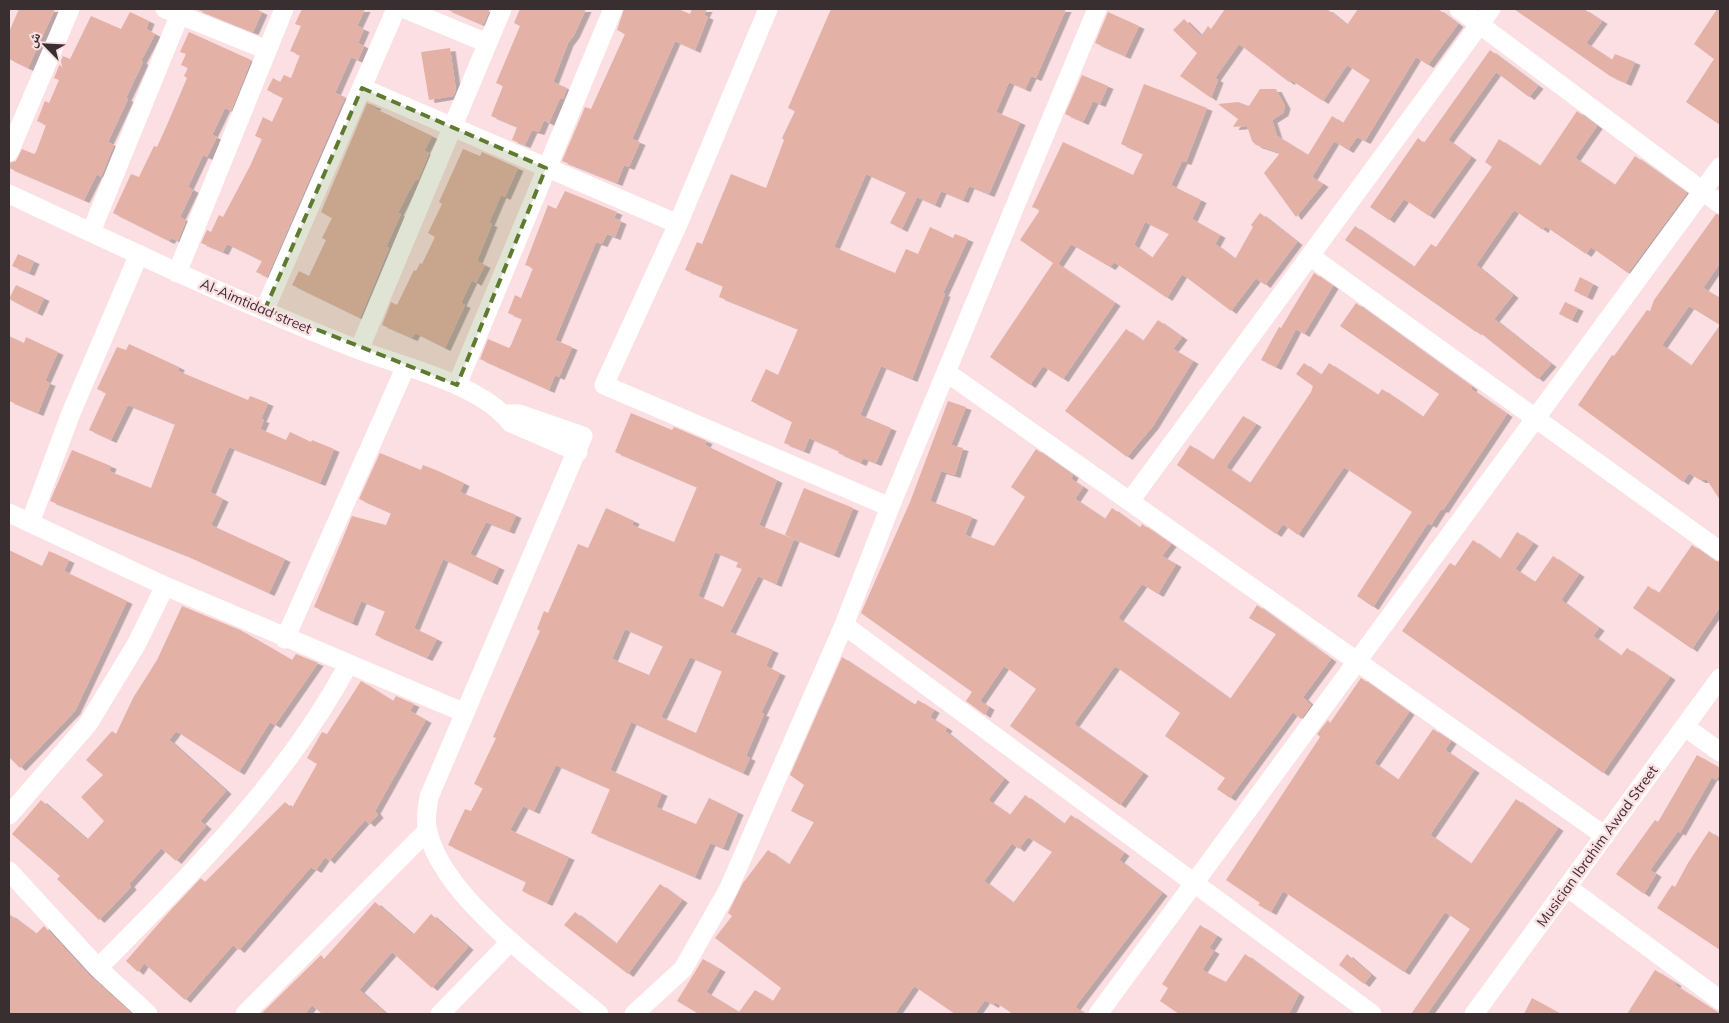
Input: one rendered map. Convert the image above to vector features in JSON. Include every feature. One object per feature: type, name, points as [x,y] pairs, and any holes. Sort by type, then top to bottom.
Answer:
[{"type":"street","points":[[9,152],[70,9]]},
{"type":"street","points":[[177,272],[284,9]]},
{"type":"street","points":[[266,309],[396,9]]},
{"type":"street","points":[[406,9],[486,43]]},
{"type":"street","points":[[359,350],[486,43],[502,9]]},
{"type":"street","points":[[458,385],[612,9]]},
{"type":"street","points":[[768,9],[678,224],[604,385],[890,507]]},
{"type":"street","points":[[634,1014],[683,969],[728,890],[844,625],[890,507],[1097,9]]},
{"type":"street","points":[[1459,9],[1720,204]]},
{"type":"street","points":[[1130,501],[1492,9]]},
{"type":"street","points":[[91,232],[175,11],[267,50]]},
{"type":"street","points":[[362,88],[678,224]]},
{"type":"street","points":[[1098,1014],[1720,167]]},
{"type":"street","name":"Al-Aimtidad street","points":[[9,194],[177,272],[359,350],[458,385],[504,414],[519,414],[580,444],[465,713]]},
{"type":"street","points":[[30,523],[71,412],[139,254]]},
{"type":"street","points":[[1310,256],[1720,551]]},
{"type":"street","points":[[285,638],[406,366]]},
{"type":"street","points":[[946,372],[1605,836]]},
{"type":"street","points":[[9,513],[165,586],[465,713],[429,797],[426,814],[428,831],[441,863],[453,880],[511,941],[599,1014]]},
{"type":"street","points":[[9,815],[88,724],[136,645],[165,586]]},
{"type":"street","points":[[844,625],[1372,1014]]},
{"type":"street","points":[[98,968],[198,867],[264,789],[329,701],[348,665]]},
{"type":"street","name":"Musician Ibrahim Awad Street","points":[[1474,1014],[1720,678]]},
{"type":"street","points":[[1685,727],[1720,752]]},
{"type":"street","points":[[245,1014],[428,831]]},
{"type":"street","points":[[9,871],[98,968],[148,1014]]},
{"type":"street","points":[[1567,887],[1720,1000]]},
{"type":"street","points":[[440,1014],[511,941]]},
{"type":"highlighted area","points":[[362,88],[546,168],[457,385],[265,309]]},
{"type":"building","points":[[19,9],[55,9],[28,68],[9,59],[9,32]]},
{"type":"building","points":[[196,9],[256,9],[262,12],[253,32]]},
{"type":"building","points":[[302,9],[365,9],[357,26],[364,29],[358,43],[364,46],[358,60],[351,57],[335,93],[345,97],[267,277],[256,272],[262,261],[227,244],[223,252],[201,243],[207,230],[211,232],[219,215],[223,217],[250,166],[262,139],[255,136],[263,117],[272,122],[283,98],[267,90],[273,78],[280,82],[284,75],[291,78],[300,55],[290,51],[301,26],[295,24]]},
{"type":"building","points":[[446,9],[490,9],[483,25]]},
{"type":"building","points":[[520,9],[586,9],[574,35],[568,43],[553,82],[567,88],[563,99],[560,98],[549,123],[544,120],[539,132],[532,130],[525,145],[512,140],[517,127],[491,116],[503,86],[496,83],[520,26],[514,23]]},
{"type":"building","points":[[624,9],[678,9],[690,14],[692,9],[707,9],[704,15],[708,17],[695,50],[675,41],[632,139],[640,142],[629,167],[624,165],[617,183],[562,161],[585,107],[591,109],[625,34],[617,30]]},
{"type":"building","points":[[831,9],[1066,9],[1036,78],[1031,76],[1025,89],[1009,82],[996,112],[1020,122],[989,194],[969,186],[963,200],[941,191],[935,205],[917,197],[902,229],[890,223],[906,192],[866,174],[834,247],[895,273],[906,249],[918,254],[930,227],[953,238],[955,234],[968,239],[943,293],[945,294],[912,379],[881,366],[860,415],[891,428],[876,463],[863,458],[861,463],[809,438],[804,451],[784,443],[792,422],[751,401],[766,369],[778,375],[798,329],[719,297],[723,286],[685,270],[697,242],[702,244],[731,174],[766,188],[784,140],[782,138],[795,111],[788,108]]},
{"type":"building","points":[[1225,9],[1327,9],[1347,25],[1358,9],[1438,9],[1458,24],[1428,65],[1416,57],[1365,141],[1357,137],[1348,150],[1334,141],[1312,177],[1323,184],[1296,217],[1264,173],[1280,153],[1256,145],[1252,141],[1247,126],[1233,127],[1238,119],[1218,104],[1238,102],[1249,106],[1260,89],[1276,89],[1285,106],[1283,113],[1272,120],[1277,136],[1308,155],[1332,116],[1343,123],[1370,80],[1347,65],[1323,101],[1291,80],[1289,82],[1239,44],[1215,78],[1218,80],[1211,98],[1180,76],[1197,53],[1173,30],[1184,19],[1201,36],[1208,26],[1211,29]]},
{"type":"building","points":[[1514,9],[1584,9],[1602,21],[1586,43],[1612,60],[1615,54],[1635,62],[1626,83],[1610,76]]},
{"type":"building","points":[[1717,9],[1720,9],[1720,125],[1686,102],[1714,59],[1694,44]]},
{"type":"building","points":[[130,12],[149,21],[146,29],[155,34],[141,61],[143,62],[126,98],[128,99],[108,142],[114,145],[101,177],[97,174],[84,200],[9,168],[9,163],[16,161],[22,149],[34,154],[36,152],[46,125],[37,121],[45,101],[49,103],[59,80],[54,78],[63,56],[70,59],[91,16],[121,29]]},
{"type":"building","points":[[1108,12],[1139,26],[1125,56],[1095,43]]},
{"type":"building","points":[[189,32],[251,60],[231,111],[225,108],[212,135],[217,137],[207,157],[203,155],[188,187],[193,190],[180,217],[186,220],[178,241],[171,238],[169,241],[113,213],[131,174],[139,177],[154,146],[157,147],[187,78],[184,76],[188,68],[181,65],[186,54],[180,52]]},
{"type":"building","points":[[450,48],[456,90],[453,96],[429,100],[421,52]]},
{"type":"building","points":[[1490,50],[1538,86],[1529,97],[1496,72],[1448,140],[1471,157],[1429,216],[1404,199],[1389,220],[1370,207],[1418,138],[1424,143]]},
{"type":"building","points":[[1082,75],[1108,86],[1100,104],[1093,101],[1083,122],[1065,114]]},
{"type":"building","points":[[1144,84],[1207,108],[1186,162],[1182,161],[1171,185],[1201,200],[1192,219],[1220,235],[1215,244],[1235,259],[1253,227],[1251,225],[1260,213],[1297,242],[1265,285],[1256,278],[1231,311],[1182,274],[1167,298],[1114,262],[1110,267],[1071,244],[1058,264],[1115,303],[1063,379],[1043,366],[1030,385],[990,357],[1053,263],[1020,240],[1040,210],[1032,207],[1063,142],[1133,175],[1143,154],[1121,144]],"holes":[[[1145,222],[1169,234],[1152,258],[1134,245]]]},
{"type":"building","points":[[367,103],[432,136],[424,151],[429,153],[418,180],[416,179],[398,213],[401,214],[386,247],[389,248],[360,318],[292,285],[299,271],[309,276],[326,240],[322,238],[332,218],[321,212]]},
{"type":"building","points":[[1577,111],[1597,126],[1575,158],[1615,185],[1635,156],[1687,193],[1628,273],[1591,247],[1586,254],[1545,226],[1543,230],[1514,210],[1476,265],[1513,295],[1494,319],[1551,364],[1538,379],[1478,331],[1476,332],[1345,240],[1355,226],[1414,267],[1431,244],[1436,247],[1492,167],[1485,162],[1499,139],[1540,166]]},
{"type":"building","points":[[463,149],[480,156],[482,152],[518,168],[505,197],[501,195],[489,223],[492,224],[477,261],[485,265],[476,283],[472,280],[461,303],[465,305],[445,348],[415,333],[412,338],[382,325],[391,302],[397,305],[414,270],[416,271],[420,263],[422,264],[435,237],[428,233],[442,204],[439,202]]},
{"type":"building","points":[[565,191],[617,212],[614,218],[621,221],[615,237],[607,234],[602,244],[596,242],[555,340],[572,347],[559,377],[555,375],[549,390],[480,359],[488,339],[509,348],[511,345],[522,319],[508,313],[515,295],[521,298],[533,268],[525,265],[548,205],[556,209]]},
{"type":"building","points":[[1716,214],[1720,215],[1720,263],[1703,288],[1720,298],[1720,325],[1720,500],[1707,480],[1700,480],[1689,473],[1683,482],[1578,405],[1612,355],[1614,356],[1647,310],[1650,311],[1654,300]],"holes":[[[1689,306],[1720,325],[1691,366],[1662,345]]]},
{"type":"building","points":[[18,254],[34,261],[29,273],[12,266]]},
{"type":"building","points":[[1314,273],[1333,286],[1304,334],[1296,329],[1276,367],[1261,360],[1279,327],[1281,328]]},
{"type":"building","points":[[1580,277],[1593,284],[1587,297],[1574,291]]},
{"type":"building","points":[[16,285],[44,298],[37,313],[9,299]]},
{"type":"building","points":[[1565,302],[1578,308],[1572,320],[1559,314]]},
{"type":"building","points":[[1356,303],[1507,414],[1443,510],[1441,509],[1431,525],[1428,523],[1373,607],[1357,596],[1412,512],[1344,467],[1298,535],[1283,524],[1276,534],[1177,465],[1190,445],[1213,460],[1243,416],[1256,424],[1226,467],[1250,483],[1311,392],[1313,386],[1296,374],[1304,363],[1321,375],[1329,363],[1378,395],[1382,389],[1423,417],[1439,394],[1340,326]]},
{"type":"building","points":[[1158,320],[1182,337],[1173,349],[1193,361],[1153,426],[1127,457],[1065,411],[1126,329],[1143,341]]},
{"type":"building","points":[[9,336],[24,343],[26,337],[58,352],[45,381],[50,383],[38,413],[9,401]]},
{"type":"building","points":[[129,344],[179,367],[178,371],[248,400],[250,396],[268,403],[261,419],[264,420],[260,429],[286,440],[290,432],[311,442],[312,440],[334,449],[320,483],[229,447],[210,492],[223,499],[211,525],[285,559],[269,593],[183,554],[50,501],[72,450],[111,466],[109,471],[151,488],[175,424],[128,405],[111,440],[89,430],[106,393],[97,389],[117,347],[126,350]]},
{"type":"building","points":[[948,401],[966,407],[951,445],[963,448],[955,475],[941,471],[930,501],[972,517],[965,535],[994,546],[1025,497],[1011,487],[1036,449],[1073,475],[1071,479],[1083,487],[1075,499],[1105,519],[1112,508],[1140,528],[1142,524],[1171,544],[1162,556],[1176,564],[1158,594],[1142,584],[1118,618],[1230,699],[1276,634],[1249,618],[1257,605],[1331,659],[1303,697],[1311,705],[1301,719],[1293,712],[1230,798],[1217,789],[1225,778],[1165,736],[1180,713],[1115,666],[1074,724],[1143,773],[1120,805],[1010,726],[1036,689],[1004,666],[980,701],[989,707],[985,715],[966,701],[972,692],[861,613],[910,502]]},
{"type":"building","points":[[631,413],[672,430],[674,427],[707,441],[705,445],[777,480],[759,525],[794,539],[776,584],[758,576],[730,632],[773,650],[766,666],[780,673],[761,713],[764,714],[746,756],[750,758],[743,773],[631,722],[610,770],[662,793],[656,807],[696,824],[709,798],[738,812],[723,848],[710,843],[695,877],[591,833],[610,789],[556,765],[534,811],[523,806],[510,830],[569,857],[547,903],[522,891],[526,882],[448,845],[465,809],[471,811],[483,788],[474,784],[496,738],[493,737],[540,631],[537,629],[544,611],[548,613],[578,544],[588,548],[606,508],[634,521],[632,525],[674,542],[697,487],[615,452]],"holes":[[[715,552],[738,562],[736,567],[742,569],[723,607],[698,596]],[[625,629],[663,646],[649,675],[612,659]],[[690,657],[722,671],[696,733],[661,717]]]},
{"type":"building","points":[[380,453],[421,470],[423,465],[436,470],[464,483],[460,492],[516,515],[509,531],[486,522],[470,554],[499,567],[492,582],[443,559],[414,628],[437,639],[427,658],[375,635],[385,611],[361,601],[352,623],[314,607],[352,516],[386,525],[391,513],[359,499]]},
{"type":"building","points":[[804,488],[853,508],[834,555],[785,535]]},
{"type":"building","points":[[1517,532],[1533,543],[1515,569],[1535,582],[1553,556],[1579,574],[1561,600],[1599,628],[1593,636],[1621,656],[1627,648],[1670,677],[1603,773],[1402,631],[1450,563],[1455,566],[1473,540],[1500,559]]},
{"type":"building","points":[[1692,545],[1713,560],[1720,562],[1720,607],[1692,649],[1633,608],[1648,586],[1659,593]]},
{"type":"building","points":[[9,550],[42,566],[49,551],[69,560],[64,571],[127,601],[75,711],[20,768],[9,757]]},
{"type":"building","points":[[182,606],[240,630],[292,660],[296,654],[318,663],[275,725],[270,722],[239,772],[176,731],[169,740],[226,791],[200,821],[206,826],[176,861],[161,848],[129,884],[131,887],[99,920],[57,879],[60,876],[12,834],[41,800],[87,840],[104,821],[81,797],[103,775],[86,760],[112,731],[116,734],[133,698],[157,660]]},
{"type":"building","points":[[842,657],[915,705],[918,700],[934,710],[930,717],[947,728],[945,731],[1004,779],[988,800],[1010,815],[1025,795],[1064,824],[1071,815],[1124,853],[1119,860],[1162,893],[1075,1007],[1085,1014],[1013,1014],[995,1002],[993,1005],[985,1000],[975,1014],[955,1014],[914,986],[895,1014],[699,1014],[677,1001],[703,959],[720,969],[706,992],[739,1012],[755,990],[773,1001],[781,988],[715,938],[732,916],[728,913],[743,883],[768,850],[789,865],[814,822],[791,811],[804,785],[790,775]],"holes":[[[1028,837],[1052,852],[1013,903],[984,881],[1012,843],[1019,849]]]},
{"type":"building","points":[[1361,678],[1409,712],[1374,763],[1398,780],[1433,729],[1451,741],[1445,750],[1474,770],[1430,835],[1471,864],[1516,799],[1558,828],[1427,1014],[1411,1014],[1470,929],[1445,912],[1404,972],[1283,891],[1271,912],[1258,905],[1260,903],[1226,880],[1320,737],[1317,734],[1328,720],[1330,723]]},
{"type":"building","points":[[361,681],[393,701],[396,696],[414,704],[410,711],[426,720],[375,811],[378,815],[369,824],[365,820],[329,861],[325,857],[316,870],[311,867],[239,950],[233,945],[185,1000],[144,963],[138,972],[126,961],[168,913],[201,878],[205,882],[285,802],[292,808],[317,764],[307,758],[322,732],[327,734]]},
{"type":"building","points":[[1697,755],[1720,768],[1720,773],[1716,780],[1712,777],[1680,833],[1678,831],[1650,870],[1656,874],[1644,894],[1616,874],[1655,820],[1658,822]]},
{"type":"building","points":[[1709,831],[1720,839],[1720,950],[1657,908],[1672,885],[1675,887]]},
{"type":"building","points":[[660,884],[682,900],[628,974],[564,925],[575,912],[616,944]]},
{"type":"building","points":[[375,902],[413,935],[431,914],[468,947],[432,988],[392,952],[359,990],[386,1014],[322,1014],[312,1005],[305,1014],[261,1014],[321,955],[324,959]]},
{"type":"building","points":[[9,914],[36,934],[44,926],[90,976],[132,1014],[9,1014]]},
{"type":"building","points":[[1200,925],[1217,936],[1209,948],[1214,951],[1202,970],[1226,982],[1245,954],[1299,994],[1289,1014],[1179,1014],[1160,1001],[1168,988],[1162,984]]},
{"type":"building","points":[[1347,954],[1371,975],[1364,984],[1339,965]]},
{"type":"building","points":[[1655,970],[1676,983],[1675,985],[1720,1014],[1627,1014]]},
{"type":"building","points":[[1532,998],[1561,1014],[1524,1014]]}]
